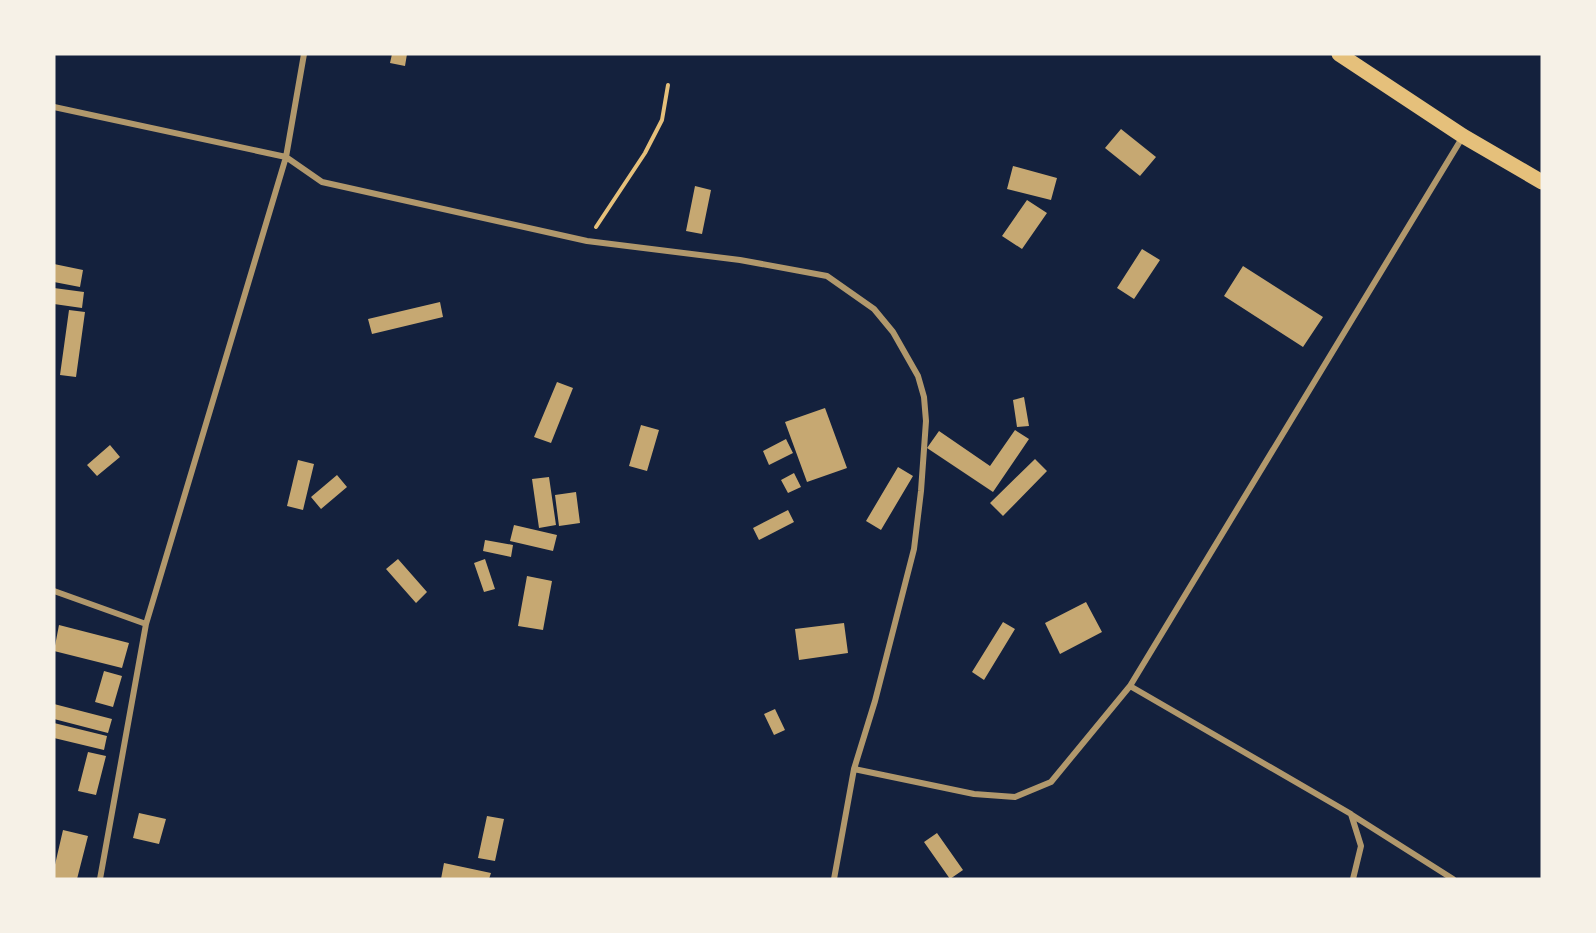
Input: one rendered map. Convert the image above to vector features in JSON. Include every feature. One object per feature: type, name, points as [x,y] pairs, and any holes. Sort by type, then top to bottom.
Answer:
[{"type":"main road","points":[[1339,54],[1463,136],[1542,182]]},
{"type":"street","points":[[100,879],[146,624],[286,157],[304,54]]},
{"type":"street","points":[[54,107],[286,157],[322,182],[587,241],[740,260],[827,276],[874,309],[893,332],[918,376],[924,397],[925,454],[914,549],[875,701],[854,769],[834,879]]},
{"type":"street","points":[[854,769],[974,794],[1015,797],[1051,782],[1130,686],[1463,136]]},
{"type":"street","points":[[54,591],[146,624]]},
{"type":"street","points":[[1130,686],[1351,814],[1454,879]]},
{"type":"street","points":[[1351,814],[1361,846],[1353,879]]},
{"type":"path","points":[[587,241],[645,153],[662,120],[668,85]]},
{"type":"building","points":[[392,54],[407,54],[405,66],[390,63]]},
{"type":"building","points":[[1121,129],[1156,157],[1140,176],[1105,148]]},
{"type":"building","points":[[1013,166],[1057,178],[1051,200],[1007,189]]},
{"type":"building","points":[[695,186],[711,190],[702,234],[686,231]]},
{"type":"building","points":[[1027,200],[1047,213],[1022,249],[1002,236]]},
{"type":"building","points":[[1142,249],[1160,260],[1134,299],[1117,288]]},
{"type":"building","points":[[54,264],[83,270],[80,287],[54,282]]},
{"type":"building","points":[[1243,266],[1323,317],[1303,347],[1224,296]]},
{"type":"building","points":[[54,288],[84,292],[82,308],[54,304]]},
{"type":"building","points":[[440,302],[443,317],[372,334],[368,319]]},
{"type":"building","points":[[69,310],[85,312],[76,377],[60,375]]},
{"type":"building","points":[[557,382],[573,388],[551,443],[534,437]]},
{"type":"building","points":[[1024,397],[1029,426],[1017,427],[1013,400]]},
{"type":"building","points":[[825,408],[847,468],[807,482],[785,422]]},
{"type":"building","points":[[641,425],[659,430],[647,471],[629,466]]},
{"type":"building","points":[[1015,430],[1029,439],[993,492],[927,448],[939,431],[990,466]]},
{"type":"building","points":[[786,439],[793,453],[769,465],[763,451]]},
{"type":"building","points":[[110,445],[120,457],[97,476],[87,465]]},
{"type":"building","points":[[1035,459],[1047,471],[1003,516],[990,503]]},
{"type":"building","points":[[298,460],[314,464],[303,510],[287,506]]},
{"type":"building","points":[[898,467],[913,476],[881,530],[866,521]]},
{"type":"building","points":[[794,473],[801,487],[788,493],[781,480]]},
{"type":"building","points":[[337,475],[347,487],[321,509],[311,497]]},
{"type":"building","points":[[549,477],[556,525],[539,528],[532,479]]},
{"type":"building","points":[[576,492],[580,523],[559,526],[555,495]]},
{"type":"building","points":[[788,510],[794,522],[759,540],[753,528]]},
{"type":"building","points":[[514,525],[557,535],[553,551],[510,541]]},
{"type":"building","points":[[485,540],[513,545],[511,557],[483,551]]},
{"type":"building","points":[[398,559],[427,592],[416,603],[386,569]]},
{"type":"building","points":[[485,559],[495,589],[484,592],[474,563]]},
{"type":"building","points":[[527,576],[552,581],[543,630],[518,626]]},
{"type":"building","points":[[1086,602],[1102,632],[1060,654],[1045,623]]},
{"type":"building","points":[[1003,622],[1015,629],[984,680],[972,672]]},
{"type":"building","points":[[844,623],[848,653],[799,660],[795,629]]},
{"type":"building","points":[[59,625],[129,643],[122,668],[54,651]]},
{"type":"building","points":[[104,671],[122,676],[113,707],[95,702]]},
{"type":"building","points":[[54,704],[112,719],[108,733],[54,719]]},
{"type":"building","points":[[775,709],[785,730],[774,735],[764,714]]},
{"type":"building","points":[[54,723],[107,736],[104,750],[54,738]]},
{"type":"building","points":[[88,752],[106,756],[96,795],[78,791]]},
{"type":"building","points":[[139,813],[166,819],[159,844],[133,838]]},
{"type":"building","points":[[487,816],[504,819],[495,861],[478,858]]},
{"type":"building","points":[[63,830],[88,836],[77,879],[54,879],[54,869]]},
{"type":"building","points":[[937,833],[963,870],[950,879],[924,842]]},
{"type":"building","points":[[444,863],[491,873],[489,879],[441,879]]}]
